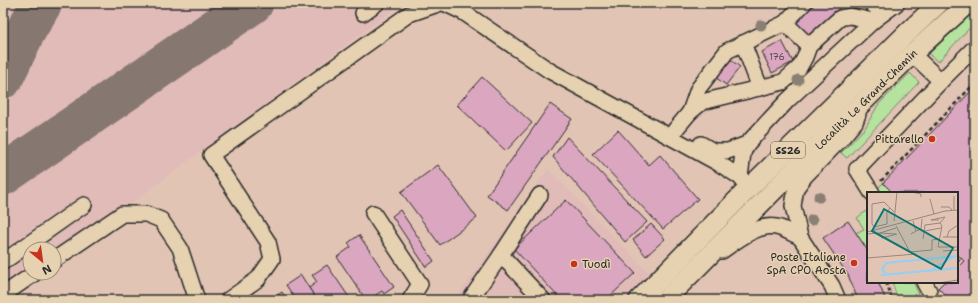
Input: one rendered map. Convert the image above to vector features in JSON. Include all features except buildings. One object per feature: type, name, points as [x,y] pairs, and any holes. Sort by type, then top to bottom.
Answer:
[{"type":"main road","name":"Località Le Grand-Chemin","points":[[639,300],[744,183],[940,3]]},
{"type":"main road","name":"Località Le Grand-Chemin","points":[[665,300],[863,102],[912,54],[968,3]]},
{"type":"street","points":[[363,13],[378,3]]},
{"type":"street","points":[[228,300],[258,279],[272,259],[268,242],[211,155],[409,14],[441,3]]},
{"type":"street","points":[[444,3],[463,12],[550,71],[718,163],[744,183]]},
{"type":"street","points":[[690,112],[698,89],[727,51],[785,23],[804,3]]},
{"type":"street","points":[[871,3],[878,17]]},
{"type":"street","points":[[744,183],[743,153],[747,144],[787,101],[878,17],[897,3]]},
{"type":"street","points":[[675,130],[690,112],[702,102],[783,82],[799,68],[809,46],[840,18],[850,16],[878,17]]},
{"type":"street","points":[[785,23],[809,46]]},
{"type":"street","points":[[743,43],[760,88]]},
{"type":"street","points":[[870,192],[857,168],[941,81],[973,53]]},
{"type":"street","points":[[912,54],[941,81]]},
{"type":"street","points":[[838,300],[832,286],[800,236],[793,206],[796,188],[805,176],[840,140],[855,122],[863,102]]},
{"type":"street","points":[[654,128],[663,127],[675,130],[713,151],[728,151],[747,144]]},
{"type":"street","points":[[470,300],[502,255],[540,195]]},
{"type":"street","points":[[3,262],[84,205]]},
{"type":"street","points":[[373,213],[420,284],[410,300]]},
{"type":"street","points":[[62,255],[122,214],[146,214],[161,220],[180,248],[196,300]]},
{"type":"street","points":[[701,264],[749,233],[762,228],[776,226],[800,236]]},
{"type":"street","points":[[502,255],[543,300]]},
{"type":"street","points":[[3,295],[23,281]]},
{"type":"street","points":[[925,283],[929,291],[929,300]]},
{"type":"path","points":[[872,192],[975,83]]},
{"type":"path","points":[[958,261],[961,258]]},
{"type":"path","points":[[886,283],[892,300]]},
{"type":"shaded area","points":[[3,3],[403,3],[174,171],[62,256],[62,241],[22,241],[22,281],[3,300]]},
{"type":"shaded area","points":[[548,169],[653,277],[629,300],[455,300]]},
{"type":"green space","points":[[975,9],[975,22],[938,62],[929,54]]},
{"type":"green space","points":[[910,73],[919,82],[847,158],[841,153],[865,128],[878,105]]},
{"type":"green space","points":[[883,183],[892,192],[874,192]]},
{"type":"green space","points":[[867,211],[867,250],[856,233],[864,229],[857,218]]},
{"type":"green space","points":[[892,283],[914,283],[918,292],[916,300],[898,300]]},
{"type":"taxiway","points":[[3,78],[25,32],[42,3]]},
{"type":"taxiway","points":[[3,175],[253,3]]},
{"type":"place","name":"Pittarello","points":[[932,139]]},
{"type":"place","name":"Poste Italiane SpA CPO Aosta","points":[[854,263]]},
{"type":"place","name":"Tuodì","points":[[574,264]]}]
